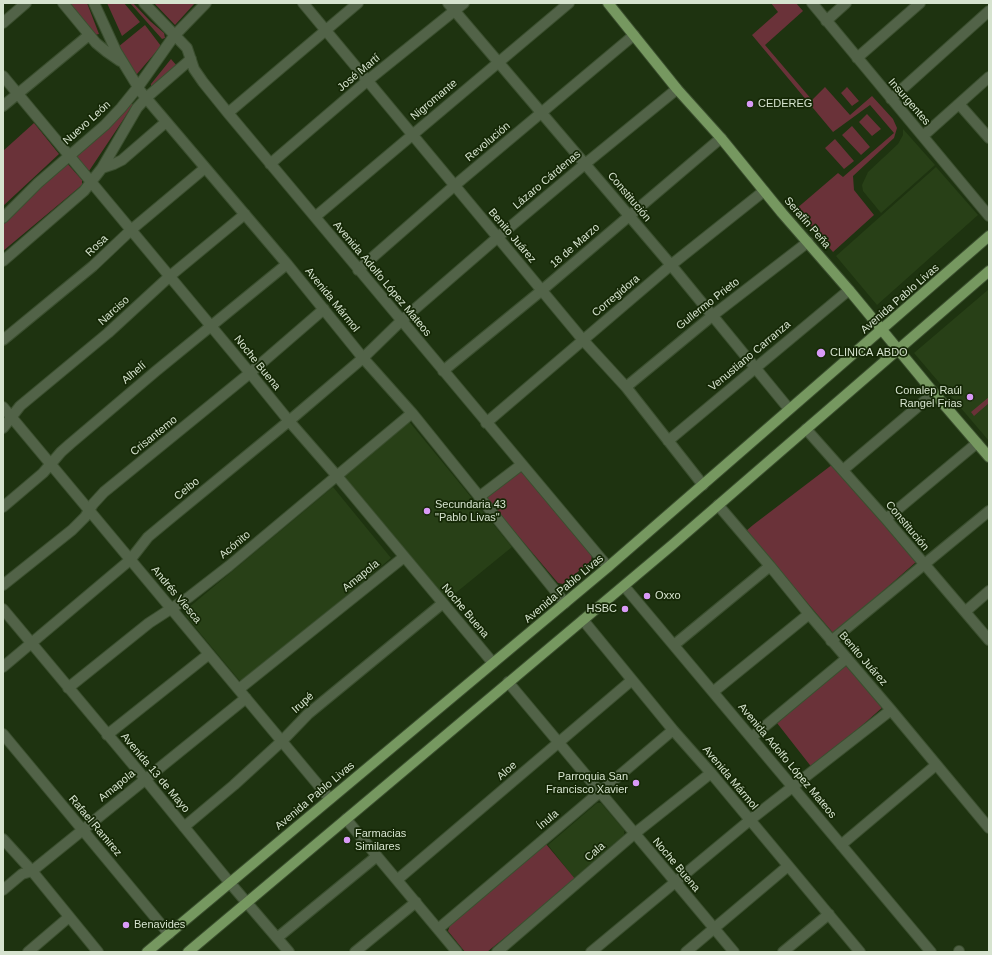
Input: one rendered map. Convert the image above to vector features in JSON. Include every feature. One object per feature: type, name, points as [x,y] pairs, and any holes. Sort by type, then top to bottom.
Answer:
[{"type":"main road","name":"Serafín Peña","points":[[608,3],[677,89],[721,138],[989,457]]},
{"type":"main road","name":"Avenida Pablo Livas","points":[[147,952],[608,567],[989,236]]},
{"type":"main road","points":[[188,952],[624,586],[989,271]]},
{"type":"street","points":[[3,23],[26,3]]},
{"type":"street","points":[[63,3],[89,35],[107,52],[122,62]]},
{"type":"street","name":"Avenida Mármol","points":[[94,3],[122,62],[146,98],[245,214],[363,358],[412,413],[565,603]]},
{"type":"street","name":"Avenida Adolfo López Mateos","points":[[144,3],[187,48],[192,65],[228,113],[608,567]]},
{"type":"street","name":"Nuevo León","points":[[3,218],[38,183],[105,126],[138,87],[174,36],[206,3]]},
{"type":"street","name":"Benito Juárez","points":[[302,3],[541,291],[626,387],[703,485]]},
{"type":"street","points":[[228,113],[358,3]]},
{"type":"street","name":"José Martí","points":[[270,164],[452,7],[464,3]]},
{"type":"street","name":"Nigromante","points":[[315,217],[569,3]]},
{"type":"street","name":"Insurgentes","points":[[812,3],[989,216]]},
{"type":"street","points":[[826,21],[846,3]]},
{"type":"street","points":[[857,58],[920,3]]},
{"type":"street","name":"Constitución","points":[[452,7],[671,265],[789,409]]},
{"type":"street","points":[[891,99],[989,11]]},
{"type":"street","points":[[3,106],[89,35]]},
{"type":"street","name":"Revolución","points":[[358,270],[454,186],[634,35]]},
{"type":"street","points":[[3,261],[74,202],[92,183],[133,113],[146,98],[191,59]]},
{"type":"street","name":"Noche Buena","points":[[3,76],[289,421],[337,476],[493,663]]},
{"type":"street","points":[[923,136],[989,77]]},
{"type":"street","name":"Lázaro Cárdenas","points":[[363,358],[401,321],[585,164],[677,89]]},
{"type":"street","points":[[959,104],[988,134]]},
{"type":"street","points":[[102,168],[122,160],[166,122]]},
{"type":"street","name":"18 de Marzo","points":[[443,371],[541,291],[721,138]]},
{"type":"street","name":"Rosa","points":[[3,340],[93,266],[131,230],[205,168]]},
{"type":"street","name":"Corregidora","points":[[486,423],[671,265],[764,191]]},
{"type":"street","name":"Narciso","points":[[3,428],[20,406],[108,333],[170,276],[245,214]]},
{"type":"street","name":"Gullermo Prieto","points":[[626,387],[712,316],[808,242]]},
{"type":"street","name":"Alhelí","points":[[3,507],[43,473],[60,452],[286,264]]},
{"type":"street","name":"Venustiano Carranza","points":[[668,441],[849,290]]},
{"type":"street","name":"Crisantemo","points":[[3,585],[72,530],[85,517],[104,492],[250,373],[324,309]]},
{"type":"street","name":"Ceibo","points":[[3,667],[130,560],[148,537],[363,358]]},
{"type":"street","points":[[843,470],[934,393]]},
{"type":"street","name":"Andrés Viesca","points":[[3,408],[172,608],[330,799]]},
{"type":"street","name":"Acónito","points":[[68,688],[137,633],[189,597],[229,566],[412,413]]},
{"type":"street","name":"Constitución","points":[[806,429],[886,518],[924,565],[966,611],[989,640]]},
{"type":"street","points":[[886,518],[977,443]]},
{"type":"street","points":[[479,497],[521,464]]},
{"type":"street","name":"Benito Juárez","points":[[718,505],[989,828]]},
{"type":"street","points":[[831,641],[989,512]]},
{"type":"street","name":"Amapola","points":[[239,689],[404,556]]},
{"type":"street","points":[[674,645],[770,566]]},
{"type":"street","name":"Avenida Adolfo López Mateos","points":[[624,586],[932,952]]},
{"type":"street","points":[[966,611],[989,591]]},
{"type":"street","name":"Irupé","points":[[184,827],[234,785],[282,741],[308,714],[443,603]]},
{"type":"street","name":"Avenida 13 de Mayo","points":[[3,610],[288,952]]},
{"type":"street","points":[[713,692],[809,614]]},
{"type":"street","name":"Avenida Mármol","points":[[583,620],[673,730],[711,773],[860,952]]},
{"type":"street","points":[[107,736],[209,654]]},
{"type":"street","points":[[752,737],[847,658]]},
{"type":"street","name":"Aloe","points":[[398,880],[632,680]]},
{"type":"street","name":"Noche Buena","points":[[508,682],[734,952]]},
{"type":"street","name":"Amapola","points":[[3,890],[22,874],[32,872],[246,698]]},
{"type":"street","points":[[591,952],[750,820],[890,710]]},
{"type":"street","name":"Ínula","points":[[438,929],[673,730]]},
{"type":"street","name":"Rafael Ramirez","points":[[3,734],[169,934]]},
{"type":"street","points":[[841,845],[936,766]]},
{"type":"street","name":"Cala","points":[[497,952],[634,834],[711,773]]},
{"type":"street","points":[[346,819],[398,880],[455,951]]},
{"type":"street","points":[[3,839],[98,952]]},
{"type":"street","points":[[277,938],[377,856]]},
{"type":"street","points":[[686,952],[788,866]]},
{"type":"street","points":[[355,952],[416,902]]},
{"type":"street","points":[[783,952],[829,914]]},
{"type":"street","points":[[28,952],[69,918]]},
{"type":"shaded area","points":[[67,3],[87,3],[99,34],[95,35]]},
{"type":"shaded area","points":[[107,3],[124,3],[140,22],[122,36]]},
{"type":"shaded area","points":[[130,3],[133,3],[164,33],[165,38],[162,39]]},
{"type":"shaded area","points":[[154,3],[195,3],[175,25]]},
{"type":"shaded area","points":[[771,3],[796,3],[803,11],[765,45],[812,100],[825,87],[850,115],[872,96],[893,119],[897,128],[894,138],[853,176],[854,190],[874,215],[833,252],[796,209],[838,173],[843,177],[894,133],[870,105],[833,132],[752,35],[778,12]]},
{"type":"shaded area","points":[[145,25],[161,46],[137,74],[132,74],[118,47]]},
{"type":"shaded area","points":[[171,59],[177,66],[151,88],[151,84]]},
{"type":"shaded area","points":[[847,87],[859,101],[852,106],[841,93]]},
{"type":"shaded area","points":[[130,101],[133,105],[89,171],[85,169],[75,154]]},
{"type":"shaded area","points":[[867,114],[881,129],[872,136],[859,122]]},
{"type":"shaded area","points":[[34,123],[59,154],[3,206],[3,151]]},
{"type":"shaded area","points":[[852,126],[870,147],[861,155],[842,135]]},
{"type":"shaded area","points":[[903,129],[935,165],[881,213],[863,191],[862,185],[868,172],[898,144],[903,135]]},
{"type":"shaded area","points":[[835,139],[854,161],[844,169],[825,148]]},
{"type":"shaded area","points":[[65,161],[82,180],[82,185],[3,251],[3,221]]},
{"type":"shaded area","points":[[936,167],[978,215],[877,305],[836,256]]},
{"type":"shaded area","name":"Conalep Raúl Rangel Frias","points":[[989,289],[989,441],[914,353]]},
{"type":"shaded area","points":[[989,397],[989,403],[974,416],[971,412]]},
{"type":"shaded area","name":"Secundaria 43 \"Pablo Livas\"","points":[[407,419],[512,547],[447,600],[341,475]]},
{"type":"shaded area","points":[[833,464],[916,562],[834,634],[746,531]]},
{"type":"shaded area","points":[[520,470],[592,555],[591,561],[563,584],[558,583],[486,498]]},
{"type":"shaded area","points":[[333,487],[391,558],[244,682],[239,680],[185,615],[187,609]]},
{"type":"shaded area","points":[[846,664],[884,706],[813,769],[777,723]]},
{"type":"shaded area","points":[[597,803],[601,803],[624,830],[624,835],[574,878],[548,845]]},
{"type":"shaded area","points":[[546,844],[576,880],[487,952],[465,952],[448,931],[450,925]]},
{"type":"place","name":"CEDEREG","points":[[750,104]]},
{"type":"place","name":"CLINICA ABDO","points":[[821,353]]},
{"type":"place","name":"Conalep Raúl Rangel Frias","points":[[970,397]]},
{"type":"place","name":"Secundaria 43 \"Pablo Livas\"","points":[[427,511]]},
{"type":"place","name":"Oxxo","points":[[647,596]]},
{"type":"place","name":"HSBC","points":[[625,609]]},
{"type":"place","name":"Parroquia San Francisco Xavier","points":[[636,783]]},
{"type":"place","name":"Farmacias Similares","points":[[347,840]]},
{"type":"place","name":"Benavides","points":[[126,925]]}]
